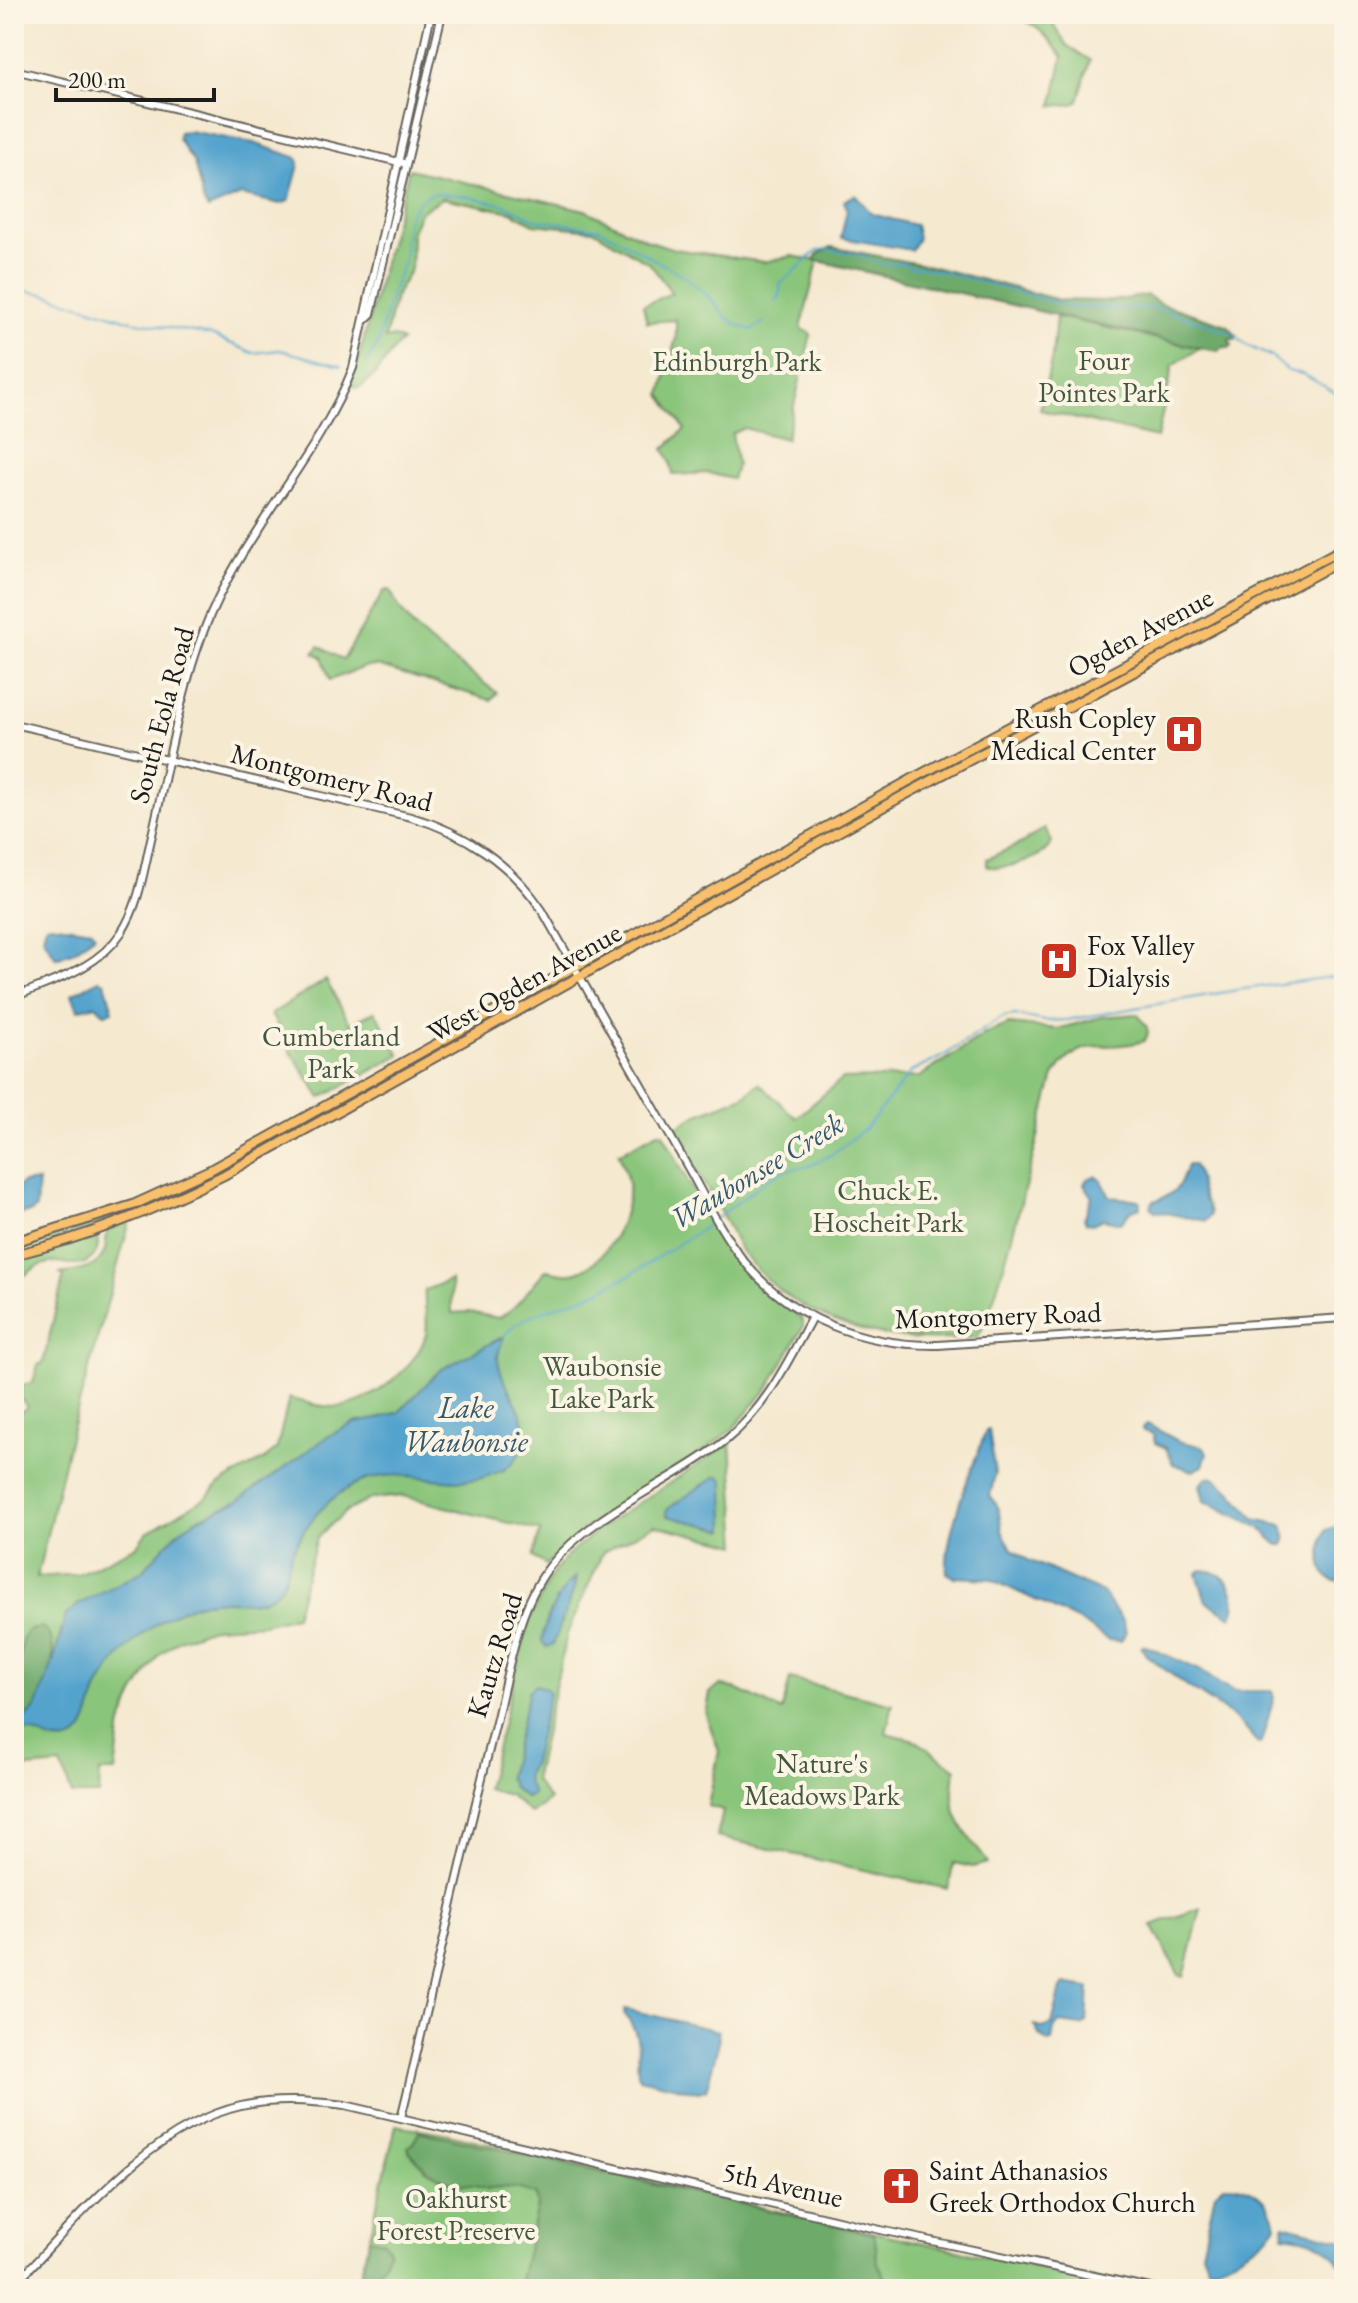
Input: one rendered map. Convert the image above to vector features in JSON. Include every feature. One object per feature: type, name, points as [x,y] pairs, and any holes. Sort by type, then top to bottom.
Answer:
[{"type":"main road","name":"Ogden Avenue","points":[[747,870],[1344,548]]},
{"type":"main road","name":"Ogden Avenue","points":[[750,881],[1344,559]]},
{"type":"main road","points":[[747,870],[750,881]]},
{"type":"main road","name":"West Ogden Avenue","points":[[14,1242],[116,1211],[186,1182],[747,870]]},
{"type":"main road","name":"West Ogden Avenue","points":[[14,1255],[92,1232],[200,1187],[750,881]]},
{"type":"street","points":[[403,163],[431,14]]},
{"type":"street","points":[[403,163],[442,14]]},
{"type":"street","points":[[14,70],[403,163]]},
{"type":"street","name":"South Eola Road","points":[[14,997],[88,964],[122,932],[135,904],[194,660],[214,608],[245,551],[330,422],[353,368],[365,320],[363,313],[403,163]]},
{"type":"street","name":"Montgomery Road","points":[[14,724],[411,817],[461,836],[497,861],[525,887],[542,910],[721,1229],[745,1263],[780,1295],[812,1317],[883,1342],[919,1345],[1344,1318]]},
{"type":"street","name":"Kautz Road","points":[[401,2118],[491,1741],[519,1633],[532,1596],[552,1564],[588,1530],[700,1458],[743,1424],[771,1391],[812,1317]]},
{"type":"street","name":"5th Avenue","points":[[14,2285],[140,2159],[196,2121],[242,2105],[286,2100],[345,2105],[885,2231],[1155,2289]]},
{"type":"green space","points":[[1011,14],[1046,14],[1068,46],[1090,60],[1078,101],[1052,106],[1063,57],[1035,26]]},
{"type":"green space","name":"Edinburgh Park","points":[[409,169],[585,210],[647,240],[674,249],[764,262],[792,256],[818,261],[801,328],[811,334],[786,439],[744,428],[732,434],[737,465],[732,479],[708,473],[673,475],[664,449],[685,429],[661,395],[676,338],[676,320],[647,322],[643,305],[672,293],[650,264],[593,230],[534,224],[512,212],[443,198],[420,212],[412,231],[411,269],[395,297],[385,339],[394,337],[402,341],[366,383],[359,388],[351,386]]},
{"type":"green space","points":[[831,247],[930,266],[1059,300],[1111,301],[1147,295],[1159,303],[1227,325],[1237,336],[1229,339],[1232,345],[1229,348],[1223,347],[1218,351],[1200,348],[814,260]]},
{"type":"green space","name":"Four Pointes Park","points":[[1056,317],[1200,348],[1173,365],[1157,438],[1040,410],[1052,357]]},
{"type":"green space","points":[[390,590],[398,606],[422,635],[497,693],[491,700],[377,666],[364,667],[330,680],[322,657],[314,653],[319,646],[343,660],[384,591]]},
{"type":"green space","points":[[1045,828],[1052,842],[1042,853],[1013,865],[987,866],[987,859]]},
{"type":"green space","name":"Cumberland Park","points":[[326,980],[350,1024],[375,1011],[400,1055],[321,1098],[292,1054],[271,1014]]},
{"type":"green space","name":"Chuck E. Hoscheit Park","points":[[1137,1014],[1148,1030],[1144,1041],[1084,1049],[1064,1063],[1054,1076],[995,1296],[977,1337],[911,1338],[879,1334],[818,1314],[790,1298],[765,1277],[739,1248],[674,1129],[696,1115],[744,1096],[759,1083],[796,1118],[842,1079],[919,1077],[987,1033],[1009,1024],[1057,1029],[1102,1017]]},
{"type":"green space","name":"Waubonsie Lake Park","points":[[658,1132],[663,1133],[718,1240],[725,1243],[763,1287],[803,1320],[803,1327],[769,1387],[733,1429],[703,1452],[588,1526],[546,1565],[533,1557],[540,1531],[403,1496],[370,1499],[345,1512],[317,1538],[295,1616],[263,1624],[214,1627],[179,1640],[158,1656],[134,1694],[121,1724],[115,1772],[100,1772],[99,1795],[72,1795],[61,1765],[27,1768],[14,1798],[14,1417],[27,1407],[20,1397],[22,1386],[33,1382],[38,1365],[43,1363],[64,1275],[59,1274],[92,1266],[102,1257],[108,1230],[130,1221],[71,1433],[37,1577],[78,1574],[137,1546],[146,1533],[207,1497],[219,1484],[265,1459],[277,1448],[289,1398],[319,1406],[338,1407],[365,1399],[378,1391],[403,1370],[421,1346],[427,1322],[425,1290],[451,1280],[452,1313],[469,1312],[498,1318],[518,1302],[546,1270],[569,1273],[588,1267],[615,1236],[626,1208],[628,1184],[619,1153]]},
{"type":"green space","points":[[245,1156],[233,1166],[153,1204],[14,1252],[14,1248],[137,1208],[180,1190]]},
{"type":"green space","points":[[97,1237],[98,1247],[91,1259],[77,1265],[58,1262],[36,1268],[24,1276],[14,1293],[14,1258]]},
{"type":"green space","points":[[731,1443],[738,1545],[654,1525],[603,1552],[567,1634],[534,1780],[549,1800],[531,1814],[509,1795],[486,1789],[529,1620],[551,1576],[566,1557],[597,1530]]},
{"type":"green space","points":[[42,1627],[49,1634],[52,1644],[48,1681],[39,1703],[14,1729],[14,1674],[22,1641],[27,1631]]},
{"type":"green space","name":"Nature's Meadows Park","points":[[790,1679],[893,1704],[886,1733],[915,1740],[956,1769],[953,1784],[955,1809],[964,1830],[988,1863],[972,1867],[954,1863],[948,1889],[717,1837],[723,1810],[708,1806],[719,1751],[706,1715],[710,1693],[721,1685],[782,1711]]},
{"type":"green space","points":[[1201,1908],[1184,1977],[1179,1975],[1152,1925]]},
{"type":"green space","name":"Oakhurst Forest Preserve","points":[[396,2125],[444,2133],[812,2219],[1139,2289],[357,2289]]},
{"type":"green space","points":[[419,2131],[874,2234],[878,2263],[890,2289],[518,2289],[537,2206],[536,2195],[512,2188],[487,2189],[444,2180],[426,2170],[409,2151],[408,2147]]},
{"type":"green space","points":[[369,2238],[384,2241],[389,2250],[378,2270],[377,2289],[357,2289]]},
{"type":"water","points":[[189,131],[254,143],[298,158],[299,165],[289,201],[280,204],[241,195],[208,209],[194,163],[178,139],[179,132]]},
{"type":"water","points":[[855,195],[872,214],[915,225],[918,238],[911,250],[841,238],[847,209],[844,201]]},
{"type":"water","points":[[46,925],[92,930],[95,935],[74,951],[56,958],[43,937]]},
{"type":"water","points":[[99,980],[105,982],[113,1011],[105,1014],[96,1005],[78,1010],[72,994]]},
{"type":"water","points":[[1187,1165],[1193,1165],[1196,1171],[1210,1212],[1206,1221],[1155,1211],[1151,1207],[1153,1201],[1176,1189]]},
{"type":"water","points":[[1095,1176],[1101,1179],[1110,1196],[1138,1200],[1141,1207],[1132,1210],[1121,1223],[1103,1219],[1086,1223],[1084,1219],[1092,1196],[1084,1184]]},
{"type":"water","points":[[38,1181],[36,1208],[32,1212],[14,1215],[15,1190],[22,1183]]},
{"type":"water","name":"Lake Waubonsie","points":[[504,1336],[498,1360],[525,1428],[525,1442],[519,1455],[505,1469],[472,1480],[395,1475],[351,1486],[320,1510],[304,1531],[276,1592],[261,1600],[199,1604],[161,1621],[118,1658],[99,1687],[85,1727],[75,1738],[61,1742],[27,1731],[19,1739],[14,1757],[14,1729],[36,1708],[66,1615],[79,1604],[141,1572],[179,1531],[197,1519],[238,1501],[330,1435],[354,1423],[399,1412],[440,1370]]},
{"type":"water","points":[[1147,1424],[1178,1441],[1204,1447],[1207,1453],[1203,1466],[1193,1471],[1173,1464],[1166,1448],[1155,1443],[1153,1434],[1143,1431]]},
{"type":"water","points":[[989,1430],[995,1474],[990,1496],[998,1507],[1002,1531],[1012,1549],[1028,1560],[1102,1592],[1124,1623],[1126,1633],[1121,1641],[1108,1640],[1079,1621],[991,1579],[954,1577],[947,1573],[954,1521],[986,1431]]},
{"type":"water","points":[[720,1476],[724,1482],[725,1530],[667,1516],[666,1511],[670,1507]]},
{"type":"water","points":[[1207,1477],[1214,1478],[1231,1491],[1255,1519],[1283,1525],[1284,1545],[1278,1545],[1259,1527],[1204,1501],[1200,1485]]},
{"type":"water","points":[[1344,1524],[1344,1583],[1326,1575],[1321,1552],[1326,1530]]},
{"type":"water","points":[[1201,1570],[1218,1574],[1230,1585],[1234,1600],[1232,1617],[1206,1601],[1197,1574]]},
{"type":"water","points":[[576,1577],[553,1645],[546,1647],[542,1641],[549,1615],[558,1598]]},
{"type":"water","points":[[1144,1645],[1200,1670],[1234,1691],[1272,1691],[1274,1698],[1261,1743],[1258,1744],[1225,1711],[1146,1655],[1141,1647]]},
{"type":"water","points":[[536,1685],[546,1688],[549,1693],[533,1763],[526,1776],[533,1794],[527,1798],[514,1789],[508,1777],[529,1690]]},
{"type":"water","points":[[1064,1984],[1089,1988],[1087,2022],[1082,2026],[1059,2023],[1052,2041],[1048,2042],[1034,2026],[1042,2028],[1052,2025]]},
{"type":"water","points":[[625,2009],[718,2031],[719,2042],[706,2090],[698,2092],[639,2078],[637,2039],[624,2014]]},
{"type":"water","points":[[1224,2185],[1242,2187],[1258,2194],[1269,2207],[1276,2225],[1246,2251],[1208,2267],[1202,2252],[1215,2193]]},
{"type":"water","points":[[1283,2225],[1344,2240],[1344,2269],[1332,2254],[1318,2244],[1284,2235]]},
{"type":"waterway","points":[[366,362],[378,344],[392,291],[404,262],[408,217],[418,202],[432,193],[505,205],[534,219],[600,229],[682,275],[737,325],[752,330],[764,322]]},
{"type":"waterway","points":[[776,300],[780,296],[780,284],[817,251],[826,249],[865,256],[885,264],[903,263],[913,268],[955,275],[1072,307],[1158,308],[1228,331],[1248,346],[1272,357],[1288,371],[1303,374],[1344,398]]},
{"type":"waterway","points":[[14,289],[44,294],[132,321],[211,335],[253,353],[280,350],[341,366]]},
{"type":"waterway","name":"Waubonsee Creek","points":[[504,1336],[514,1325],[530,1316],[598,1291],[630,1275],[705,1227],[768,1179],[785,1170],[810,1166],[832,1154],[866,1128],[911,1072],[940,1058],[1003,1017],[1015,1015],[1045,1021],[1067,1020],[1344,975]]},
{"type":"place","name":"Rush Copley Medical Center","points":[[1184,734]]},
{"type":"place","name":"Fox Valley Dialysis","points":[[1059,961]]},
{"type":"place","name":"Saint Athanasios Greek Orthodox Church","points":[[901,2186]]}]
